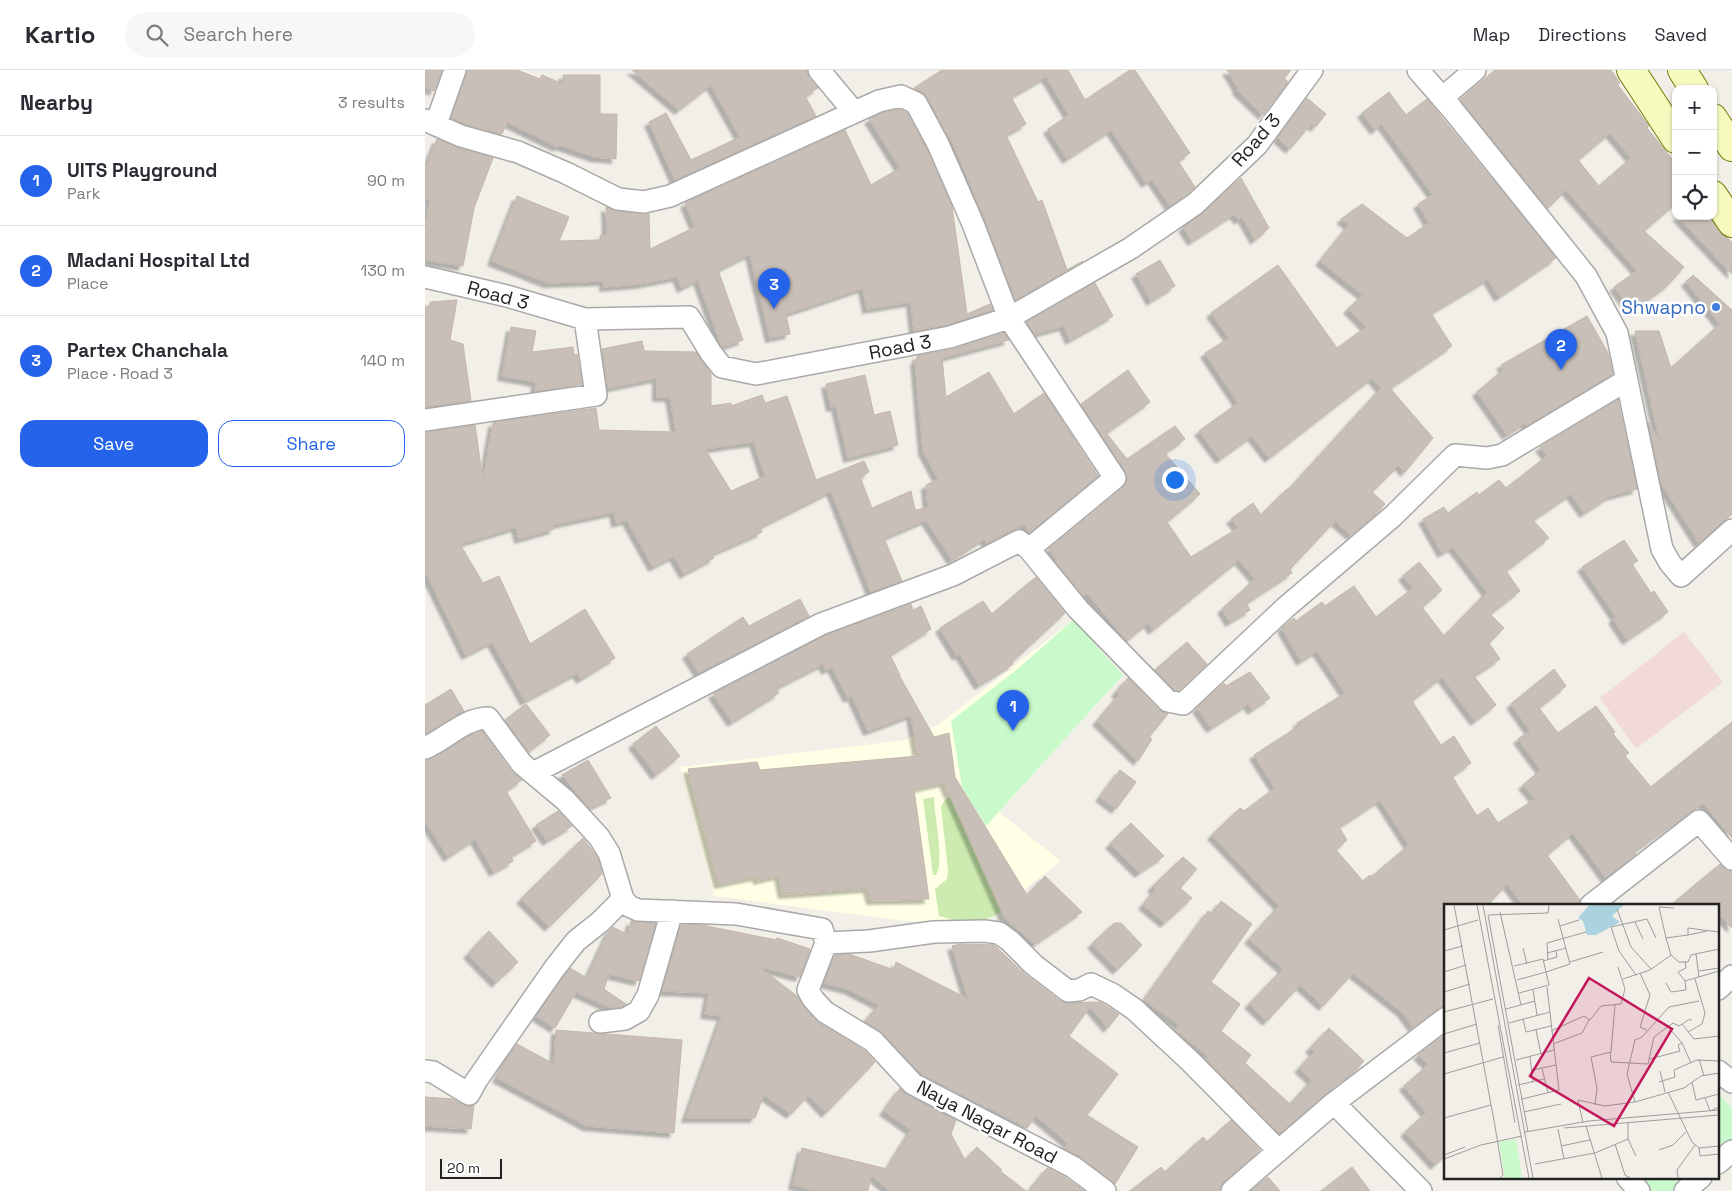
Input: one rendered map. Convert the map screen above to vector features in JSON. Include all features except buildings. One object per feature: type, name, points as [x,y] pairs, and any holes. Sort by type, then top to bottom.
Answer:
[{"type":"main road","points":[[1631,70],[1672,133]]},
{"type":"main road","points":[[1682,70],[1691,85]]},
{"type":"main road","points":[[1717,124],[1732,147]]},
{"type":"main road","points":[[1717,201],[1732,223]]},
{"type":"street","points":[[455,70],[431,122],[461,136],[518,152],[618,199],[644,202],[670,196],[879,101],[901,96],[916,103],[938,144],[969,215],[1009,318],[1115,478],[1029,549]]},
{"type":"street","points":[[819,70],[854,112]]},
{"type":"street","name":"Road 3","points":[[425,277],[507,296],[585,319],[689,317],[722,367],[756,374],[950,337],[1009,318],[1131,248],[1195,204],[1257,145],[1312,70]]},
{"type":"street","points":[[1418,70],[1539,215],[1586,276],[1617,333],[1662,549],[1669,563],[1681,576],[1732,530]]},
{"type":"street","points":[[1442,98],[1475,70]]},
{"type":"street","points":[[425,420],[596,395],[585,319]]},
{"type":"street","points":[[533,773],[821,624],[953,575],[1019,541],[1029,549],[1078,609],[1168,701],[1183,704],[1285,608],[1393,516],[1455,455],[1487,458],[1501,455],[1627,380]]},
{"type":"street","points":[[425,748],[479,718],[488,718],[522,764],[565,800],[599,837],[609,854],[623,899],[629,906],[639,910],[736,914],[822,930],[826,943],[869,941],[934,932],[984,931],[999,933],[1010,941],[1033,965],[1068,990],[1079,990],[1091,984],[1112,994],[1134,1010],[1190,1061],[1278,1150]]},
{"type":"street","points":[[1592,904],[1699,821],[1732,858]]},
{"type":"street","points":[[425,1071],[433,1072],[469,1094],[475,1081],[576,941],[600,922],[623,899]]},
{"type":"street","points":[[600,1022],[625,1019],[639,1011],[648,995],[672,911]]},
{"type":"street","name":"Naya Nagar Road","points":[[826,943],[808,990],[813,999],[825,1012],[873,1041],[913,1084],[1073,1168],[1105,1191]]},
{"type":"street","points":[[1719,988],[1732,976]]},
{"type":"street","points":[[1232,1191],[1334,1103],[1444,1020]]},
{"type":"street","points":[[1719,1072],[1732,1082]]},
{"type":"street","points":[[1334,1103],[1421,1191]]},
{"type":"street","points":[[1719,1162],[1732,1151]]},
{"type":"street","points":[[1628,1178],[1639,1191]]},
{"type":"street","points":[[1685,1191],[1700,1178]]},
{"type":"shaded area","points":[[1073,620],[1123,675],[999,812],[1061,861],[1024,890],[1002,912],[981,923],[905,921],[714,896],[680,767],[906,740],[938,725]]},
{"type":"shaded area","points":[[1684,632],[1723,682],[1636,749],[1600,698]]},
{"type":"green space","points":[[1073,620],[1123,675],[986,826],[962,787],[951,721],[1020,667]]},
{"type":"green space","points":[[934,797],[939,849],[936,875],[933,875],[923,799]]},
{"type":"green space","points":[[950,797],[1002,912],[981,922],[957,921],[939,916],[935,889],[947,879],[948,870],[941,807],[944,801]]},
{"type":"green space","points":[[1719,1094],[1732,1108],[1732,1145],[1719,1157]]},
{"type":"green space","points":[[1635,1178],[1695,1178],[1680,1191],[1646,1191]]},
{"type":"place","name":"Shwapno","points":[[1716,307]]},
{"type":"place","name":"Partex Chanchala","points":[[774,309]]},
{"type":"place","name":"Madani Hospital Ltd","points":[[1561,370]]},
{"type":"place","name":"UITS Playground","points":[[1013,731]]}]
